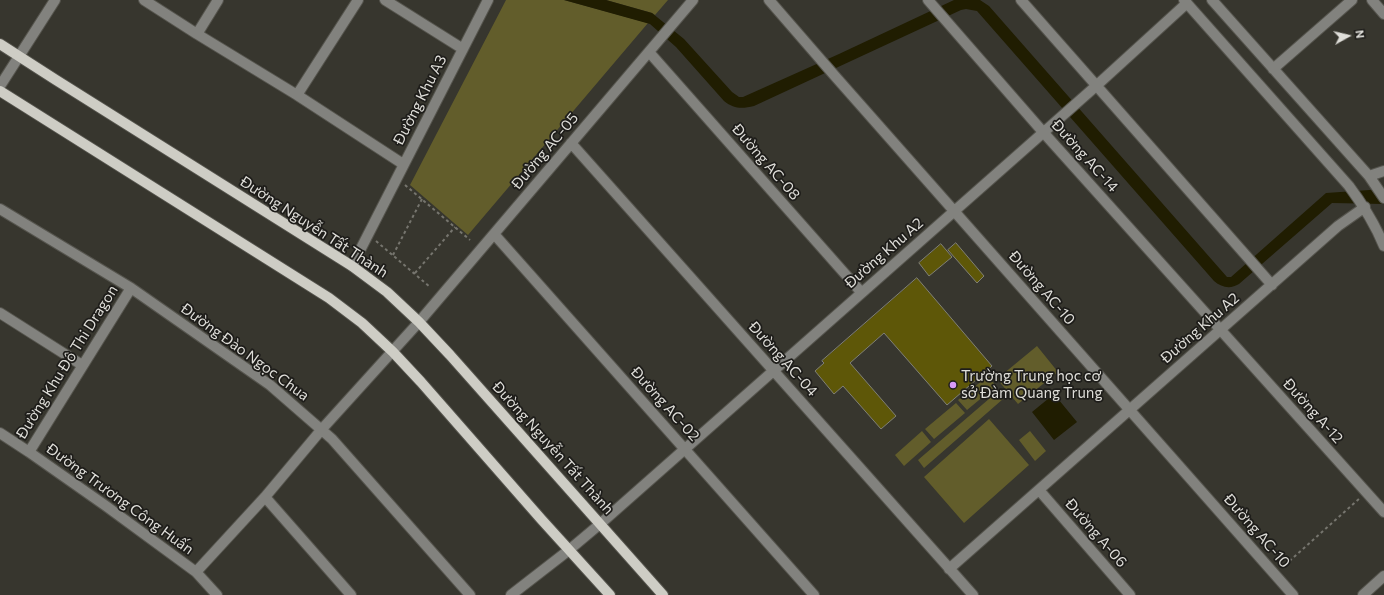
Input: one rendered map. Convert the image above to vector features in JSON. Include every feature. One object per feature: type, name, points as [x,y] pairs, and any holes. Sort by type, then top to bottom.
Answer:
[{"type":"main road","name":"Đường Nguyễn Tất Thành","points":[[0,44],[352,266],[387,292],[450,354],[663,595]]},
{"type":"main road","points":[[0,91],[330,298],[362,322],[421,382],[610,595]]},
{"type":"street","points":[[0,86],[55,0]]},
{"type":"street","name":"Đường Khu A3","points":[[144,0],[403,164]]},
{"type":"street","points":[[196,34],[218,0]]},
{"type":"street","points":[[297,96],[358,0]]},
{"type":"street","name":"Đường Khu A3","points":[[385,0],[463,49]]},
{"type":"street","name":"Đường Khu A3","points":[[352,266],[488,0]]},
{"type":"street","name":"Đường AC-05","points":[[196,572],[265,496],[322,429],[393,352],[693,0]]},
{"type":"street","name":"Đường AC-10","points":[[769,0],[1293,595]]},
{"type":"street","points":[[1020,0],[1272,285]]},
{"type":"street","points":[[1212,0],[1368,176],[1384,198]]},
{"type":"street","points":[[1273,69],[1352,0]]},
{"type":"street","points":[[1372,0],[1384,14]]},
{"type":"street","points":[[1186,2],[1349,186],[1364,207],[1384,246]]},
{"type":"street","name":"Đường Khu A2","points":[[511,595],[600,524],[861,292],[1077,103],[1186,2]]},
{"type":"street","name":"Đường AC-14","points":[[931,3],[1043,132],[1221,330]]},
{"type":"street","name":"Đường AC-08","points":[[649,52],[861,292]]},
{"type":"street","name":"Đường AC-04","points":[[572,143],[973,595]]},
{"type":"street","points":[[1368,176],[1384,171]]},
{"type":"street","name":"Đường Khu A2","points":[[949,569],[1338,226],[1364,207]]},
{"type":"street","name":"Đường Đào Ngọc Chua","points":[[0,210],[131,288],[270,385],[322,429],[470,595]]},
{"type":"street","name":"Đường AC-02","points":[[494,234],[814,595]]},
{"type":"street","name":"Đường Khu Đô Thi Dragon","points":[[29,452],[131,288]]},
{"type":"street","points":[[0,313],[82,365]]},
{"type":"street","name":"Đường A-12","points":[[1221,330],[1384,512]]},
{"type":"street","name":"Đường Trương Công Huấn","points":[[0,433],[106,506],[196,572],[218,595]]},
{"type":"street","name":"Đường A-06","points":[[1039,490],[1130,595]]},
{"type":"street","points":[[265,496],[351,595]]},
{"type":"street","points":[[1363,595],[1384,576]]},
{"type":"path","points":[[405,185],[470,240]]},
{"type":"path","points":[[393,256],[422,199]]},
{"type":"path","points":[[415,274],[455,227]]},
{"type":"path","points":[[376,241],[430,287]]},
{"type":"path","points":[[1285,566],[1359,499]]},
{"type":"shaded area","points":[[506,0],[564,0],[648,23],[468,235],[410,185]]},
{"type":"shaded area","points":[[564,0],[606,0],[652,13],[684,39],[732,92],[739,97],[743,97],[954,0],[980,0],[989,6],[1227,277],[1231,277],[1326,193],[1384,189],[1384,204],[1332,203],[1239,284],[1233,287],[1226,287],[1214,281],[977,11],[966,9],[961,10],[754,106],[742,108],[731,106],[724,101],[676,47],[650,24]]},
{"type":"shaded area","points":[[606,0],[668,0],[655,15]]},
{"type":"shaded area","points":[[1037,346],[1058,372],[1018,404],[997,379]]},
{"type":"shaded area","points":[[988,376],[996,386],[967,410],[958,400]]},
{"type":"shaded area","points":[[997,392],[1003,399],[924,468],[918,460]]},
{"type":"shaded area","points":[[1054,394],[1077,422],[1054,440],[1032,412]]},
{"type":"shaded area","points":[[956,403],[965,413],[934,439],[925,429]]},
{"type":"shaded area","points":[[989,419],[1029,465],[964,523],[924,477]]},
{"type":"shaded area","points":[[922,431],[931,442],[904,466],[895,455]]},
{"type":"shaded area","points":[[1030,431],[1046,451],[1035,461],[1019,440]]},
{"type":"building","points":[[956,243],[984,276],[977,283],[948,250]]},
{"type":"building","points":[[941,244],[952,257],[929,276],[919,263]]},
{"type":"building","points":[[917,278],[992,366],[947,405],[884,333],[850,363],[896,416],[881,429],[843,386],[834,394],[815,371],[824,363],[822,361]]},
{"type":"place","name":"Trường Trung học cơ sở Đàm Quang Trung","points":[[953,385]]}]
